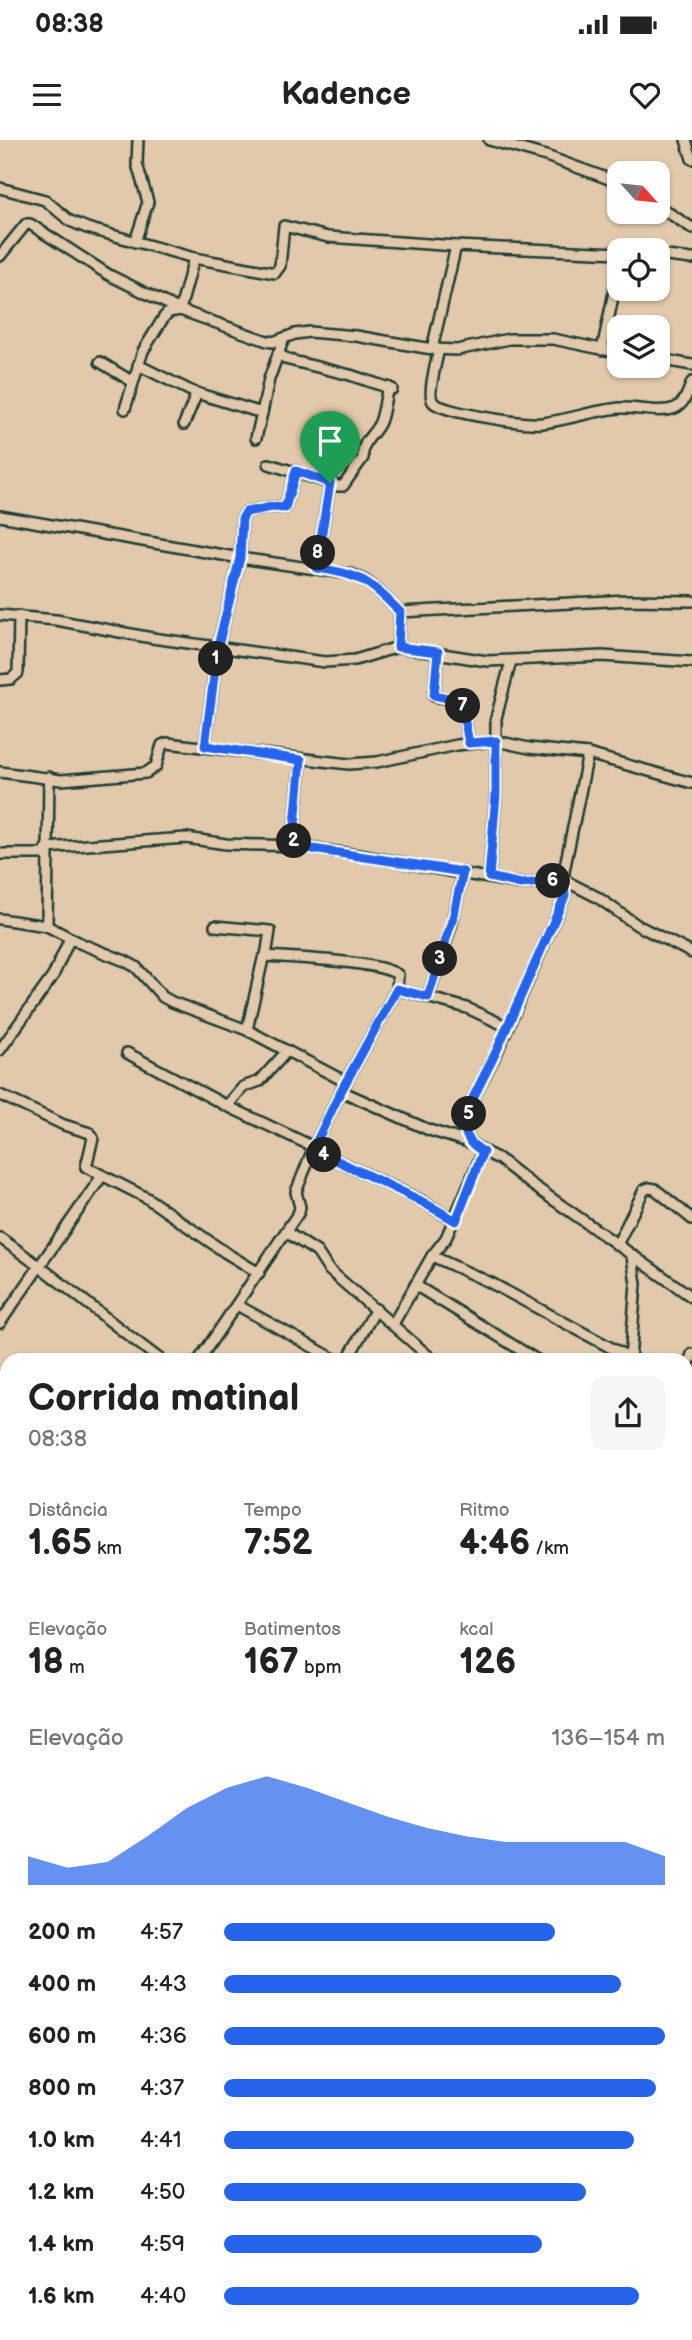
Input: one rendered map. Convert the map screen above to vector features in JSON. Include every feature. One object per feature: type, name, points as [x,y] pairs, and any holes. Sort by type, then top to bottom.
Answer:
[{"type":"street","points":[[135,242],[148,202],[136,164],[138,140]]},
{"type":"street","points":[[489,140],[546,156],[607,178]]},
{"type":"street","points":[[686,140],[692,159]]},
{"type":"street","points":[[0,188],[45,200],[78,225],[194,258],[275,273],[280,266],[284,226],[328,237],[607,252]]},
{"type":"street","points":[[670,214],[692,228]]},
{"type":"street","points":[[0,256],[26,224],[30,224],[109,275],[180,310],[273,342],[309,332],[457,350],[521,338],[553,338],[607,351]]},
{"type":"street","points":[[456,246],[435,349],[431,391],[434,403],[456,412],[517,422],[545,423],[624,408],[668,410],[682,404],[692,382]]},
{"type":"street","points":[[670,256],[692,259]]},
{"type":"street","points":[[180,310],[194,258]]},
{"type":"street","points":[[602,350],[612,301]]},
{"type":"street","points":[[125,409],[143,351],[164,317],[169,312],[180,310]]},
{"type":"street","points":[[256,438],[265,394],[284,338]]},
{"type":"street","points":[[269,464],[343,486],[363,458],[362,449],[366,440],[380,424],[390,388],[289,360],[278,354]]},
{"type":"street","points":[[670,361],[692,365]]},
{"type":"street","points":[[100,362],[133,382]]},
{"type":"street","points":[[138,365],[197,393],[262,413]]},
{"type":"street","points":[[184,424],[197,393]]},
{"type":"street","points":[[205,746],[218,646],[240,558],[242,519],[246,512],[272,507],[285,508],[296,471]]},
{"type":"street","points":[[316,568],[330,483]]},
{"type":"street","points":[[0,516],[240,558],[316,568],[363,579],[400,612],[627,600],[692,601]]},
{"type":"street","points":[[398,647],[400,612]]},
{"type":"street","points":[[0,615],[56,620],[152,638],[311,661],[343,663],[398,647],[487,661],[602,656],[692,662]]},
{"type":"street","points":[[0,680],[11,679],[18,673],[19,616]]},
{"type":"street","points":[[438,652],[434,695],[461,701],[469,743]]},
{"type":"street","points":[[489,877],[496,795],[496,718],[511,661]]},
{"type":"street","points":[[0,772],[61,780],[146,773],[156,766],[162,745],[167,743],[301,760],[363,764],[469,743],[496,741],[529,748],[588,754],[692,781]]},
{"type":"street","points":[[471,1143],[466,1134],[473,1098],[508,1027],[565,896],[564,871],[588,754]]},
{"type":"street","points":[[293,846],[301,760]]},
{"type":"street","points":[[47,926],[49,777]]},
{"type":"street","points":[[0,854],[176,838],[226,844],[293,846],[463,872],[521,884],[564,880],[597,897],[636,925],[692,953]]},
{"type":"street","points":[[428,997],[454,914],[463,872]]},
{"type":"street","points":[[0,919],[47,926],[136,967],[163,997],[172,1002],[247,1030],[346,1082]]},
{"type":"street","points":[[215,926],[270,931],[247,1030]]},
{"type":"street","points":[[0,1050],[53,976],[70,938]]},
{"type":"street","points":[[205,1353],[299,1212],[296,1192],[313,1148],[397,989],[398,975],[393,971],[349,963],[266,956]]},
{"type":"street","points":[[397,989],[467,1008],[508,1027]]},
{"type":"street","points":[[227,1106],[243,1087],[260,1082],[286,1052]]},
{"type":"street","points":[[127,1053],[456,1221]]},
{"type":"street","points":[[341,1091],[429,1130],[471,1143],[499,1159],[692,1297]]},
{"type":"street","points":[[0,1095],[64,1125],[93,1135],[86,1167],[147,1198],[259,1273]]},
{"type":"street","points":[[393,1324],[432,1256],[456,1221],[483,1152]]},
{"type":"street","points":[[0,1323],[39,1265],[54,1249],[102,1176]]},
{"type":"street","points":[[617,1245],[644,1190],[649,1188],[655,1189],[692,1219]]},
{"type":"street","points":[[286,1232],[317,1252],[328,1269],[425,1353]]},
{"type":"street","points":[[0,1238],[151,1353]]},
{"type":"street","points":[[432,1256],[491,1283],[619,1353]]},
{"type":"street","points":[[630,1353],[636,1284],[632,1256]]},
{"type":"street","points":[[415,1285],[526,1353]]},
{"type":"street","points":[[237,1305],[323,1353]]},
{"type":"street","points":[[351,1353],[376,1310]]},
{"type":"route","points":[[296,471],[330,483],[316,568],[350,574],[373,585],[400,612],[398,647],[438,652],[434,695],[461,701],[469,743],[496,741],[496,795],[489,877],[521,884],[564,880],[566,889],[508,1027],[473,1098],[466,1134],[471,1143],[483,1152],[466,1189],[456,1221],[419,1200],[313,1149],[341,1091],[397,989],[428,997],[454,914],[463,872],[293,846],[301,760],[205,746],[218,646],[240,558],[242,519],[246,512],[272,507],[285,508],[296,471]]}]
